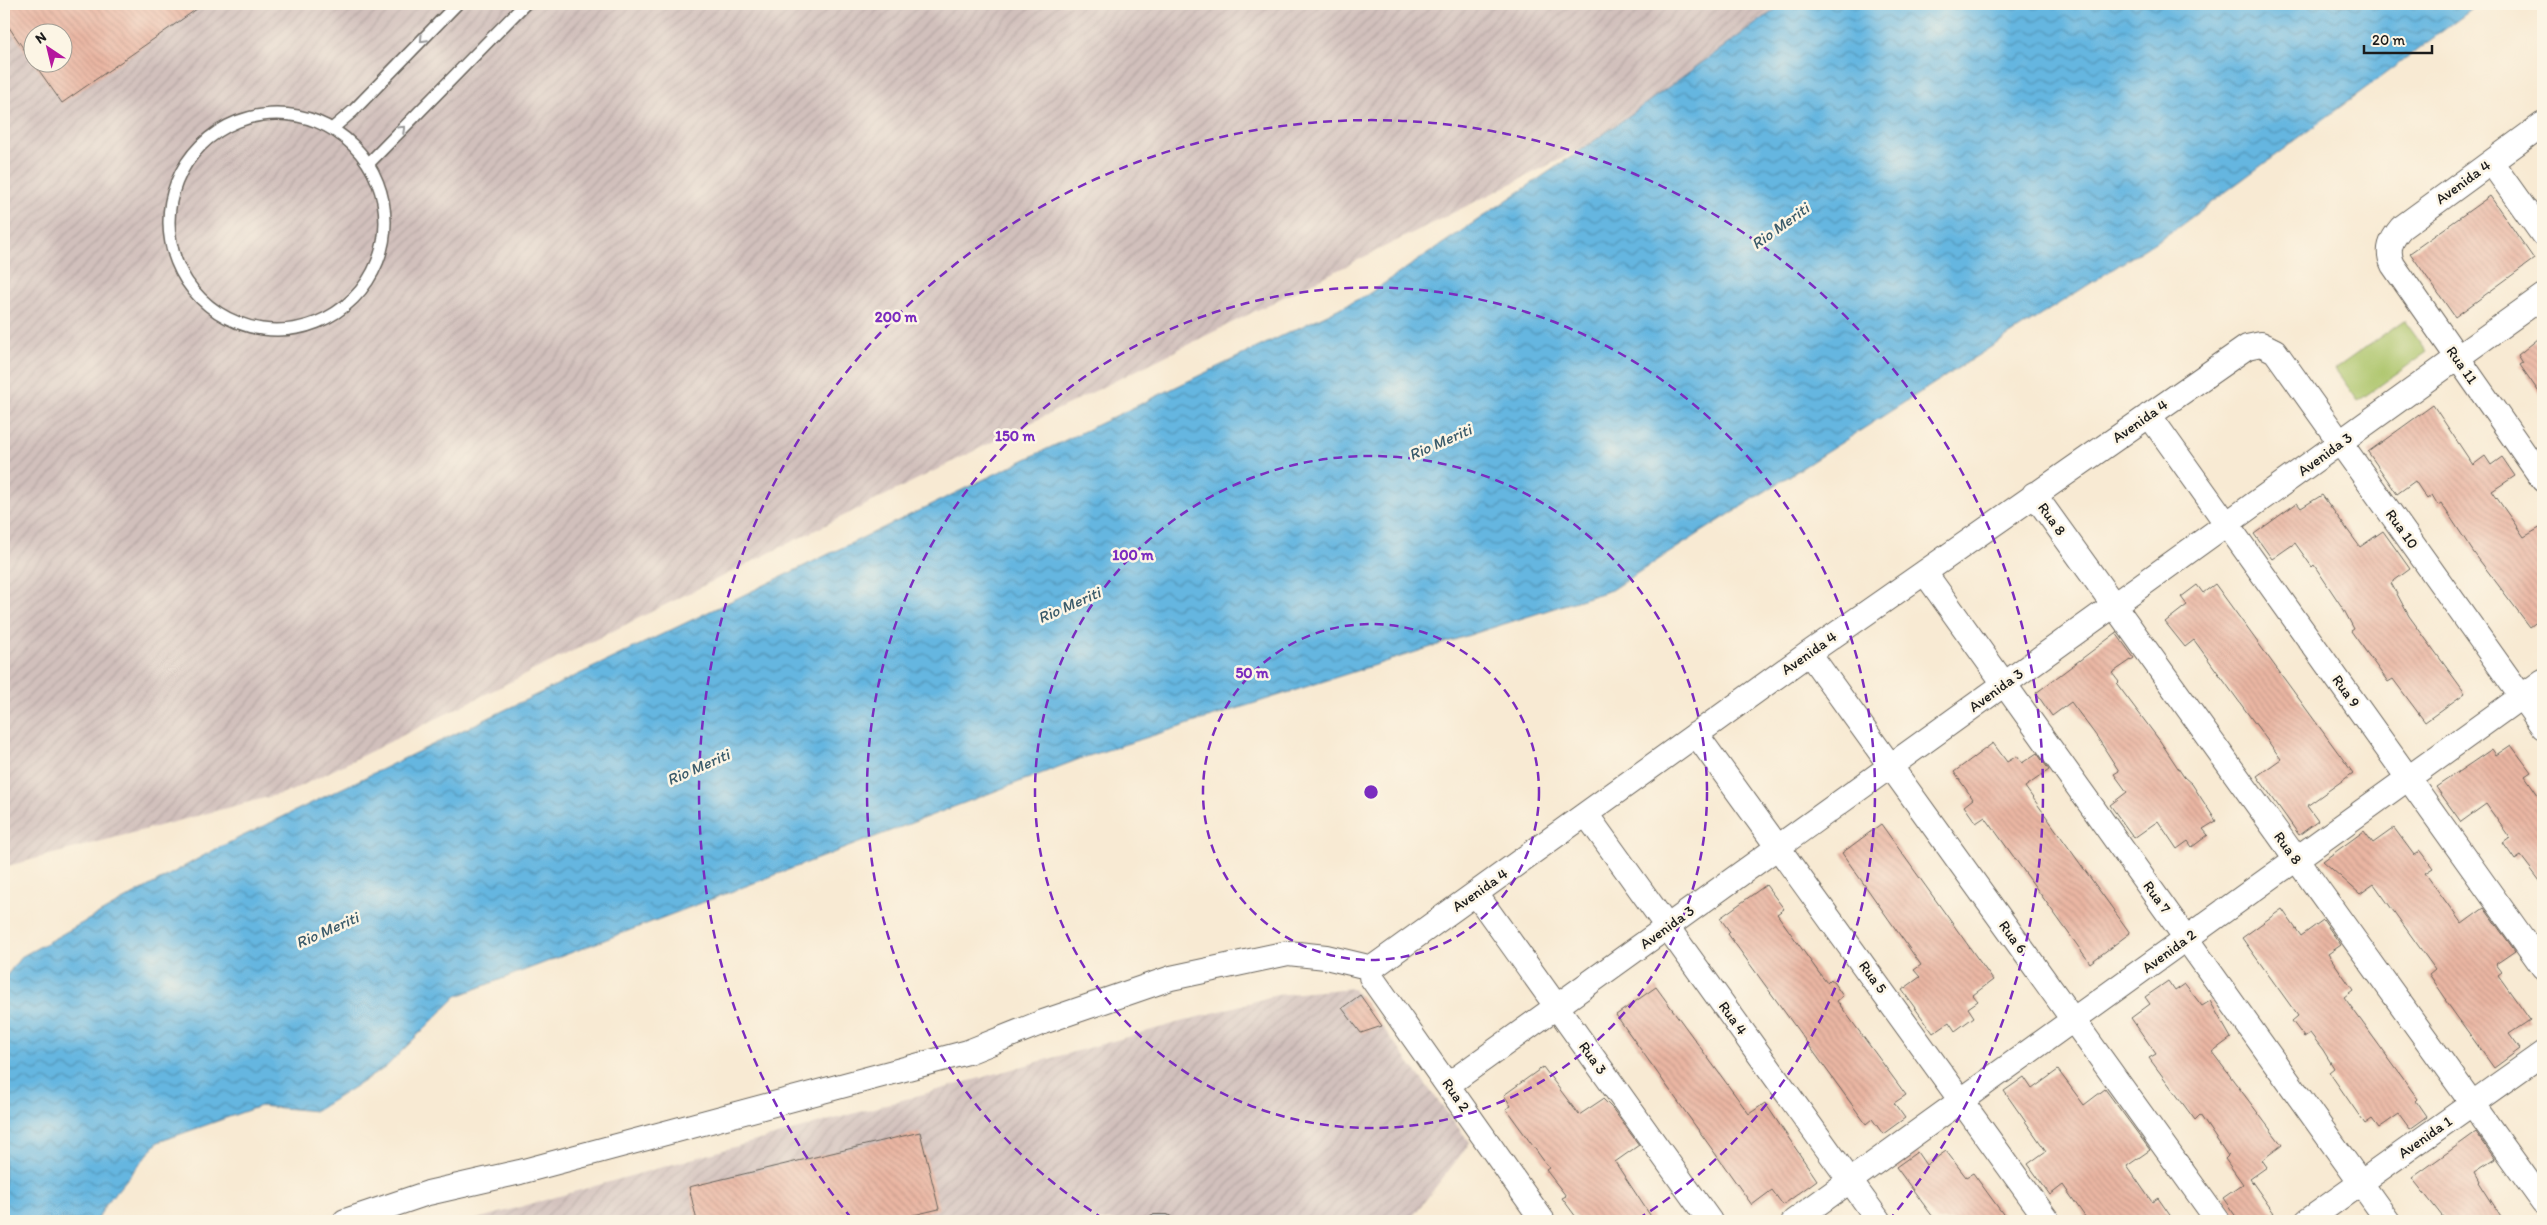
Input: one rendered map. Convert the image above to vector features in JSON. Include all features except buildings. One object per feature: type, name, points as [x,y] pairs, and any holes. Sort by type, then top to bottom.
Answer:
[{"type":"street","name":"Avenida 4","points":[[2390,247],[2401,228],[2543,124]]},
{"type":"street","points":[[2491,162],[2543,235]]},
{"type":"street","name":"Rua 11","points":[[2390,247],[2389,256],[2393,265],[2543,480]]},
{"type":"street","name":"Avenida 3","points":[[1449,1084],[2543,296]]},
{"type":"street","name":"Avenida 4","points":[[1371,969],[1809,653],[2034,494],[2253,344]]},
{"type":"street","name":"Rua 10","points":[[2253,344],[2270,347],[2275,351],[2543,727]]},
{"type":"street","name":"Rua 9","points":[[2149,415],[2543,967]]},
{"type":"street","name":"Rua 8","points":[[2034,494],[2543,1202]]},
{"type":"street","name":"Rua 7","points":[[1925,572],[2388,1221]]},
{"type":"street","name":"Rua 6","points":[[1809,653],[2218,1221]]},
{"type":"street","name":"Avenida 2","points":[[1794,1221],[2543,681]]},
{"type":"street","name":"Rua 5","points":[[1696,734],[2048,1221]]},
{"type":"street","name":"Rua 4","points":[[1586,814],[1879,1221]]},
{"type":"street","name":"Rua 3","points":[[1476,894],[1710,1221]]},
{"type":"street","points":[[345,1221],[428,1193],[520,1172],[968,1052],[1042,1022],[1171,978],[1288,953],[1326,956],[1371,969]]},
{"type":"street","name":"Rua 2","points":[[1371,969],[1372,977],[1449,1084],[1543,1221]]},
{"type":"street","name":"Avenida 1","points":[[2307,1221],[2543,1053]]},
{"type":"lane","points":[[333,128],[353,111],[457,4]]},
{"type":"lane","points":[[368,164],[525,4]]},
{"type":"lane","points":[[266,114],[301,116],[333,128],[360,150],[368,164],[378,182],[386,218],[380,256],[363,288],[336,314],[301,328],[264,330],[228,320],[198,298],[178,269],[168,236],[170,202],[182,169],[204,142],[232,123],[266,114]]},
{"type":"lane","points":[[1154,1221],[1166,1221]]},
{"type":"shaded area","points":[[4,4],[1783,4],[1587,146],[291,791],[4,867]]},
{"type":"shaded area","points":[[1353,988],[1470,1143],[1409,1221],[470,1221],[1277,995]]},
{"type":"green space","points":[[2404,320],[2427,352],[2358,401],[2335,369]]},
{"type":"water","name":"Rio Meriti","points":[[1783,4],[2479,4],[2177,228],[1611,590],[1082,758],[457,996],[386,1067],[316,1111],[260,1106],[158,1142],[105,1205],[97,1221],[4,1221],[4,979],[21,957],[214,850],[1367,295],[1587,146]]}]
